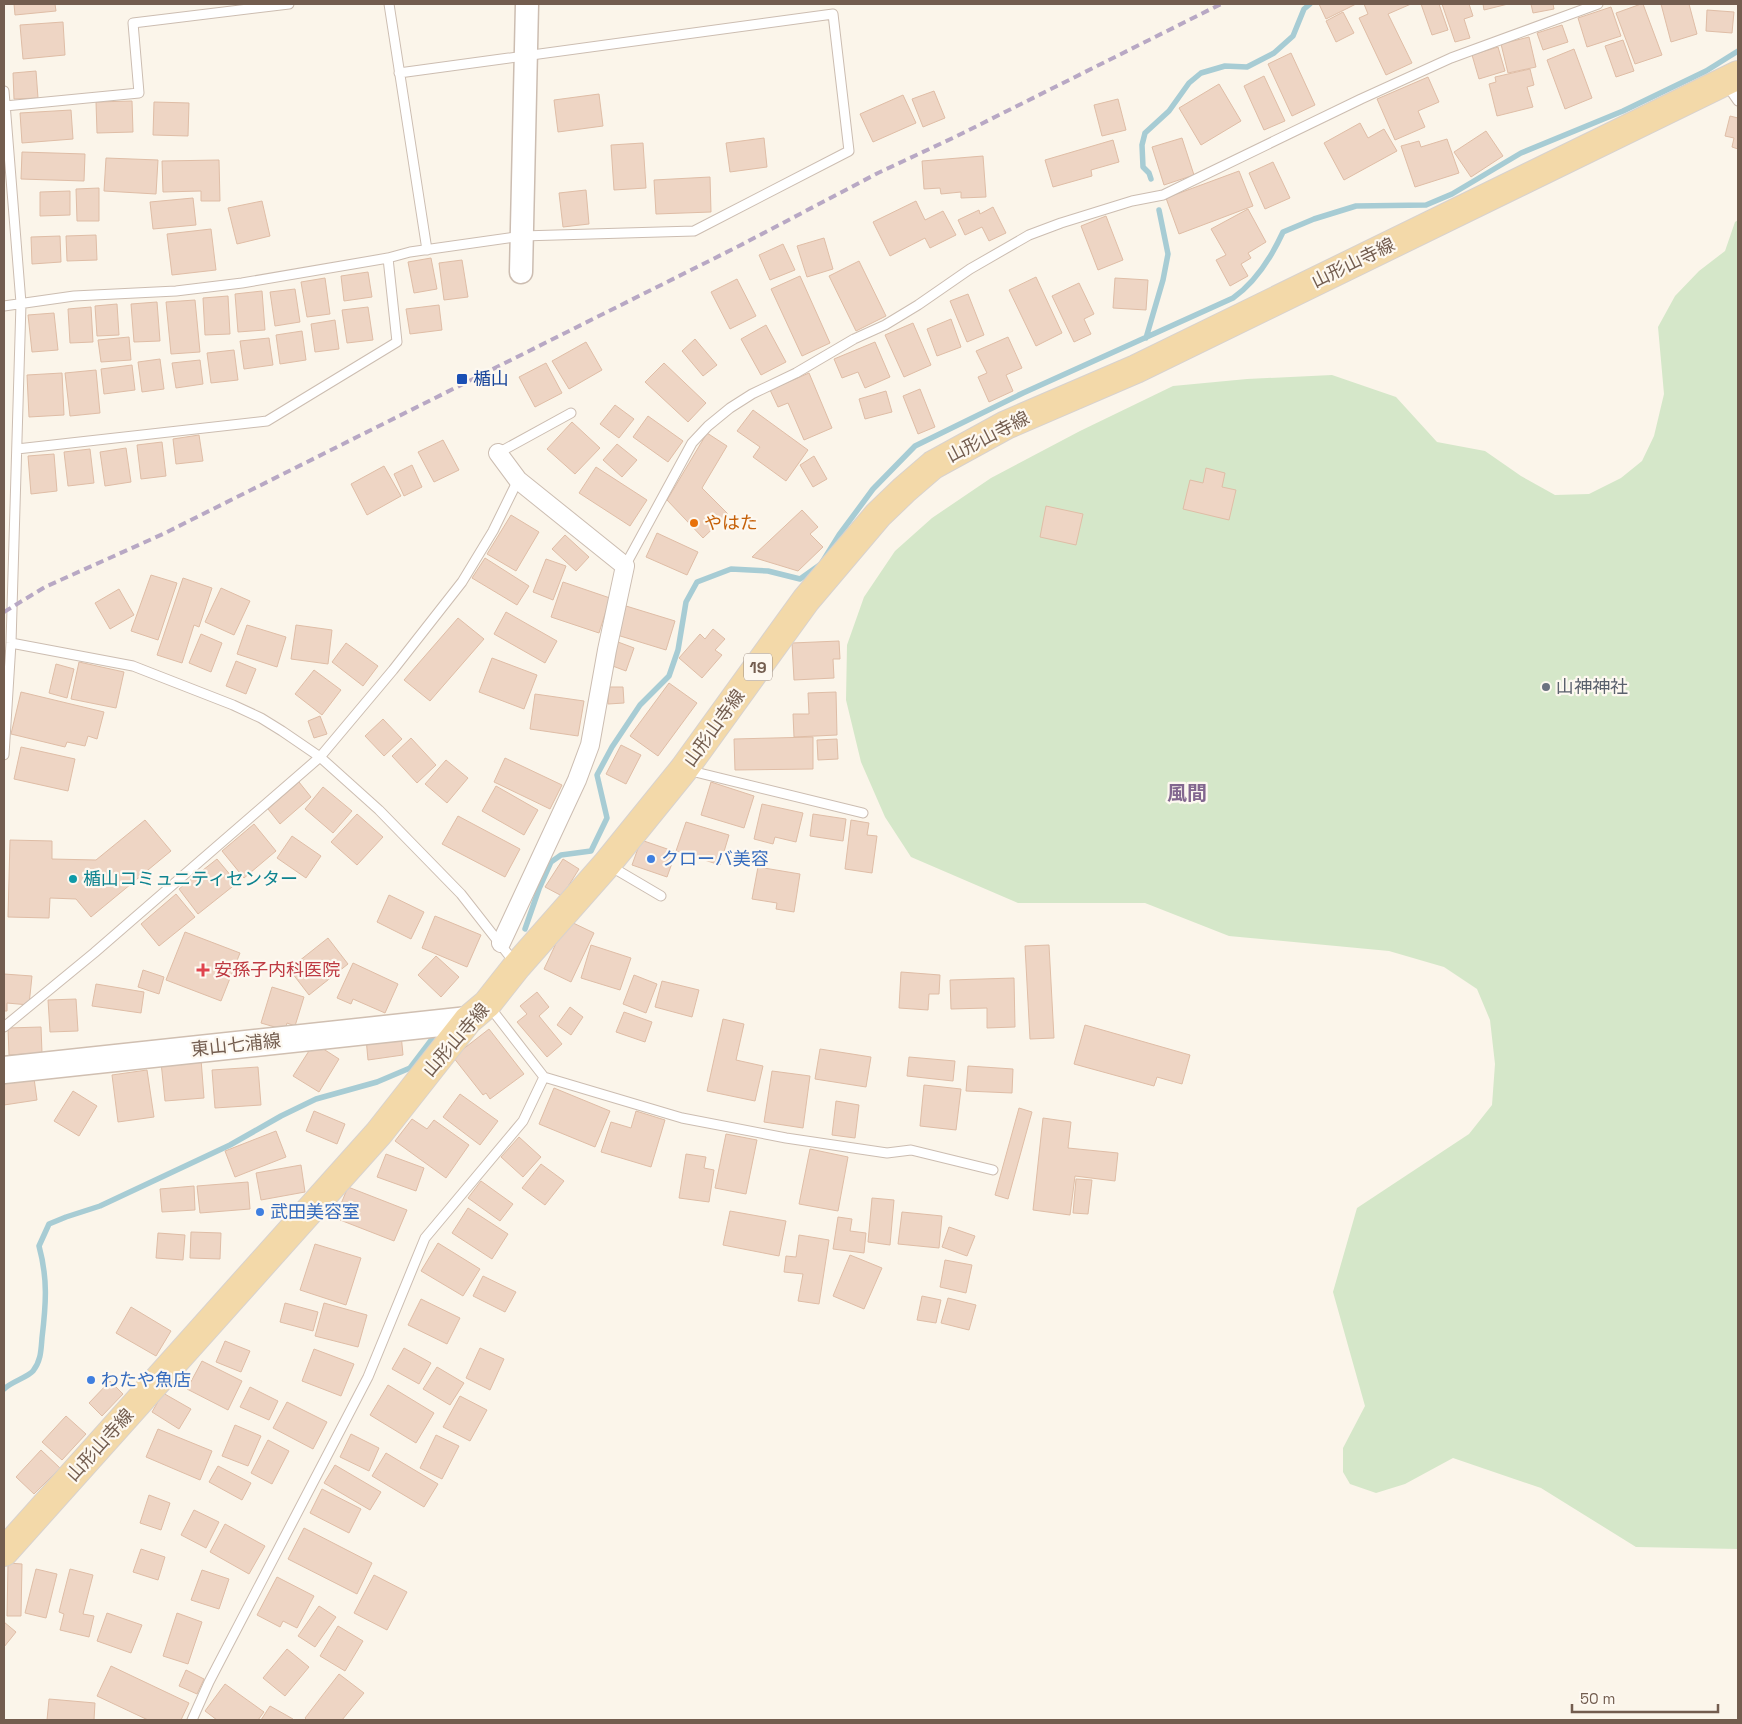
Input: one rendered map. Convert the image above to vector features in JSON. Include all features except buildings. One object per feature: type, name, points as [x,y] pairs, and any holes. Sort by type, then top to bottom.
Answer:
[{"type":"main road","name":"山形山寺線","points":[[4,1551],[379,1133],[478,1012],[607,864],[684,769],[806,600],[878,514],[933,465],[1006,425],[1136,369],[1734,86]]},
{"type":"main road","name":"東山七浦線","points":[[4,1070],[478,1012]]},
{"type":"street","points":[[521,272],[528,4]]},
{"type":"street","points":[[498,453],[518,480],[625,566],[607,650],[590,745],[578,780],[560,814],[501,943]]},
{"type":"lane","points":[[5,106],[139,93],[133,23],[289,4]]},
{"type":"lane","points":[[389,4],[427,250]]},
{"type":"lane","points":[[625,566],[692,443],[708,426],[730,408],[752,394],[796,373],[854,339],[893,320],[970,269],[1029,236],[1061,223],[1163,194],[1442,62],[1598,4]]},
{"type":"lane","points":[[4,306],[74,296],[176,292],[242,283],[427,250],[522,236],[694,231],[849,151],[832,14],[400,73]]},
{"type":"lane","points":[[4,90],[21,303],[11,642],[4,755]]},
{"type":"lane","points":[[16,449],[266,421],[397,342],[388,258]]},
{"type":"lane","points":[[498,453],[571,413]]},
{"type":"lane","points":[[4,1027],[94,953],[320,757],[393,670],[462,582],[493,531],[518,480]]},
{"type":"lane","points":[[11,642],[133,666],[261,718],[320,757],[392,824],[461,894],[517,966]]},
{"type":"lane","points":[[684,769],[863,813]]},
{"type":"lane","points":[[607,864],[661,896]]},
{"type":"lane","points":[[478,1012],[544,1077],[682,1118],[786,1138],[887,1153],[911,1150],[993,1170]]},
{"type":"lane","points":[[192,1720],[209,1682],[368,1377],[425,1238],[523,1122],[544,1077]]},
{"type":"green space","points":[[1738,220],[1738,1549],[1636,1547],[1541,1488],[1453,1458],[1405,1484],[1376,1493],[1350,1484],[1343,1472],[1343,1448],[1365,1406],[1333,1292],[1357,1208],[1469,1134],[1492,1105],[1495,1064],[1490,1020],[1477,989],[1444,967],[1389,951],[1229,936],[1145,903],[1018,903],[911,857],[885,817],[861,762],[846,700],[847,645],[864,597],[895,551],[932,518],[991,478],[1080,431],[1173,386],[1247,379],[1332,375],[1396,397],[1437,442],[1485,451],[1521,476],[1555,495],[1589,494],[1621,478],[1642,461],[1654,436],[1664,394],[1658,327],[1675,296],[1699,271],[1725,251],[1735,222]]},
{"type":"waterway","points":[[1151,179],[1149,173],[1143,167],[1142,145],[1145,133],[1169,111],[1189,83],[1201,73],[1225,66],[1247,67],[1274,53],[1293,36],[1304,9],[1310,4]]},
{"type":"waterway","points":[[525,929],[551,862],[561,855],[591,851],[607,818],[597,775],[612,747],[640,705],[669,676],[678,650],[686,602],[697,582],[731,569],[768,571],[800,579],[821,564],[839,535],[873,489],[915,446],[1023,393],[1233,298],[1256,277],[1283,232],[1314,219],[1356,206],[1426,205],[1452,194],[1521,153],[1623,111],[1706,71],[1738,51]]},
{"type":"waterway","points":[[1146,338],[1163,280],[1168,254],[1159,210]]},
{"type":"waterway","points":[[4,1389],[31,1373],[39,1359],[45,1292],[44,1270],[39,1246],[49,1224],[100,1206],[230,1145],[281,1116],[316,1099],[377,1082],[410,1068],[432,1039]]},
{"type":"railway","points":[[4,612],[45,587],[163,534],[739,246],[878,173],[957,136],[1221,4]]},
{"type":"place","name":"楯山","points":[[462,379]]},
{"type":"place","name":"やはた","points":[[694,523]]},
{"type":"place","name":"山神神社","points":[[1546,687]]},
{"type":"place","name":"クローバ美容","points":[[651,859]]},
{"type":"place","name":"楯山コミュニティセンター","points":[[73,879]]},
{"type":"place","name":"安孫子内科医院","points":[[203,970]]},
{"type":"place","name":"武田美容室","points":[[260,1212]]},
{"type":"place","name":"わたや魚店","points":[[91,1380]]},
{"type":"district","name":"風間","points":[[1187,793]]}]
